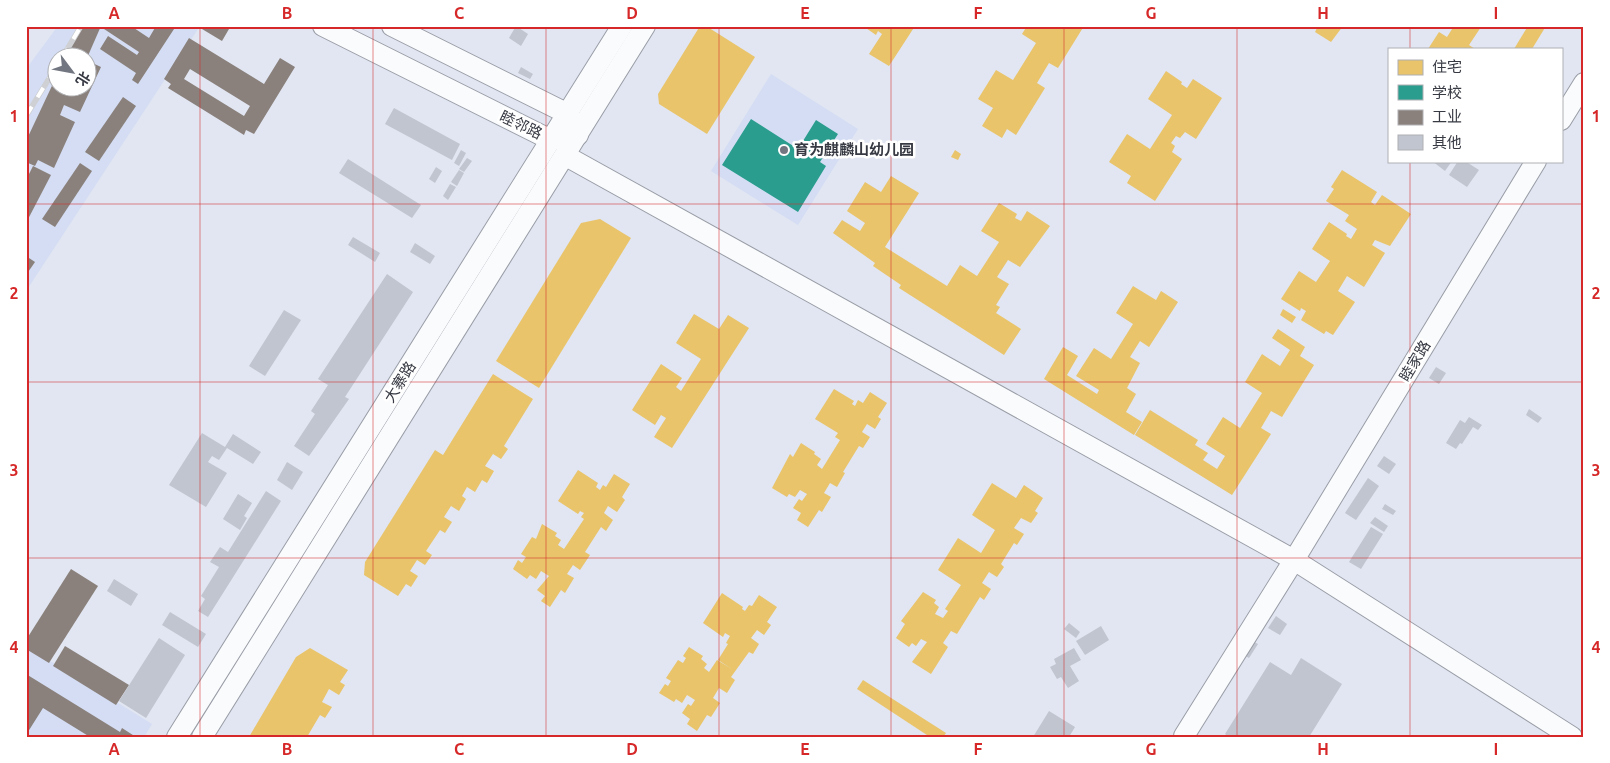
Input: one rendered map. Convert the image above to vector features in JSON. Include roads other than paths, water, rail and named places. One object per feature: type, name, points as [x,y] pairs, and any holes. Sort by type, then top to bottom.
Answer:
[{"type":"street","name":"睦邻路","points":[[324,26],[551,140],[578,136]]},
{"type":"street","name":"睦邻路","points":[[392,26],[568,114]]},
{"type":"street","name":"大寨路","points":[[177,737],[622,26]]},
{"type":"street","name":"大寨路","points":[[202,737],[646,26]]},
{"type":"street","points":[[1562,118],[1584,83]]},
{"type":"street","points":[[568,114],[578,136]]},
{"type":"street","points":[[566,156],[1294,560],[1572,737]]},
{"type":"street","name":"睦家路","points":[[1184,736],[1294,560],[1535,162]]},
{"type":"railway","points":[[68,48],[81,26]]},
{"type":"railway","points":[[26,116],[48,80]]},
{"type":"place","name":"育为麒麟山幼儿园","points":[[784,150]]}]
